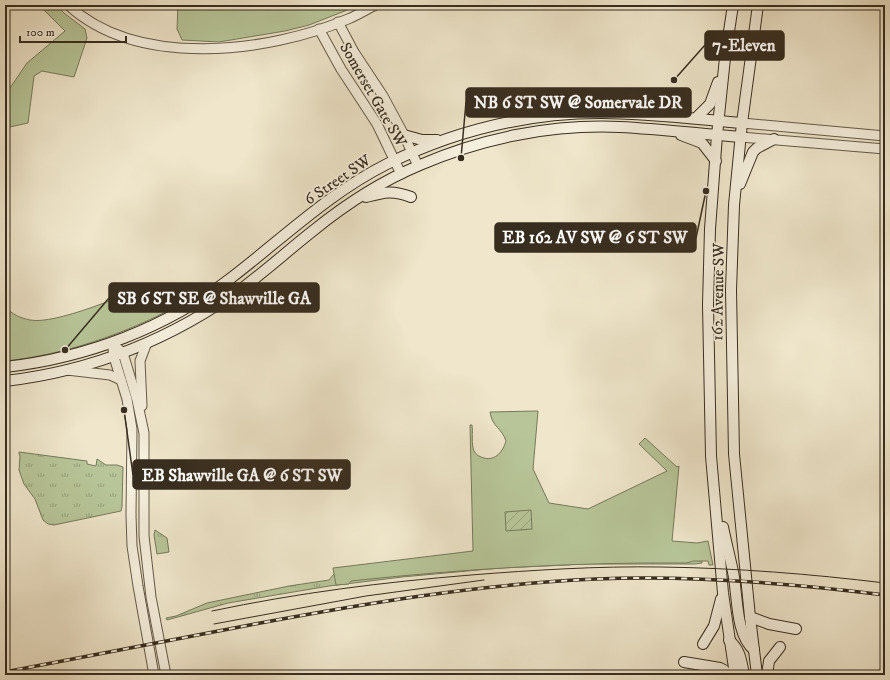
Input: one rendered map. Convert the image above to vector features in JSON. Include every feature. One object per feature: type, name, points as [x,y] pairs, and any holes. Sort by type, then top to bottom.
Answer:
[{"type":"main road","name":"162 Avenue SW","points":[[723,593],[714,492],[710,416],[708,305],[710,229],[717,135],[725,58],[733,5]]},
{"type":"main road","name":"162 Avenue SW","points":[[757,675],[734,454],[731,290],[734,205],[742,123],[758,5]]},
{"type":"main road","points":[[696,118],[710,104],[716,90],[725,58]]},
{"type":"main road","name":"6 Street SW","points":[[5,367],[42,362],[112,343],[164,320],[207,296],[230,280],[327,202],[362,179],[387,164],[445,140],[487,127],[523,119],[558,115],[602,113],[696,118],[742,123]]},
{"type":"main road","name":"6 Street SW","points":[[5,381],[36,377],[67,370],[118,355],[146,344],[201,316],[266,270],[314,229],[356,199],[401,174],[438,157],[504,137],[546,130],[620,127],[741,137]]},
{"type":"main road","points":[[672,132],[702,144],[716,161]]},
{"type":"main road","points":[[404,136],[422,140],[445,140]]},
{"type":"main road","points":[[734,205],[743,174],[753,152],[757,148],[774,139]]},
{"type":"main road","points":[[356,199],[386,192],[395,192],[411,197]]},
{"type":"main road","points":[[714,492],[734,573],[744,639],[754,650]]},
{"type":"main road","points":[[723,593],[735,675]]},
{"type":"main road","points":[[703,644],[714,626],[723,593]]},
{"type":"main road","points":[[750,617],[769,624],[796,630]]},
{"type":"main road","points":[[729,640],[739,651],[744,675]]},
{"type":"main road","points":[[767,675],[769,661],[780,647]]},
{"type":"main road","points":[[684,662],[715,667],[724,670],[728,675]]},
{"type":"street","points":[[68,5],[85,18],[109,32],[143,44],[168,47],[201,48],[253,44],[286,38],[348,19],[376,5]]},
{"type":"street","name":"Somerset Gate SW","points":[[338,22],[354,52],[383,96],[418,166]]},
{"type":"street","name":"Somerset Gate SW","points":[[319,29],[341,69],[377,124],[401,174]]},
{"type":"street","points":[[742,123],[885,136]]},
{"type":"street","points":[[741,137],[885,148]]},
{"type":"street","points":[[112,343],[136,400],[144,433]]},
{"type":"street","points":[[146,344],[140,361],[144,433],[144,536],[151,597],[166,675]]},
{"type":"street","points":[[118,355],[121,380],[127,399],[132,429],[132,546],[154,675]]},
{"type":"street","points":[[67,370],[110,375],[121,380]]},
{"type":"green space","points":[[39,5],[56,5],[85,29],[87,38],[74,77],[42,71],[34,76],[28,123],[5,128],[5,92],[10,88],[27,63],[65,31]]},
{"type":"green space","points":[[178,5],[360,5],[309,25],[285,31],[219,42],[182,40],[177,29]]},
{"type":"green space","points":[[151,284],[162,296],[172,298],[177,306],[136,326],[94,342],[49,354],[5,361],[5,307],[13,314],[30,320],[56,318],[90,308]]},
{"type":"green space","points":[[538,411],[533,469],[549,503],[588,509],[667,471],[639,444],[645,438],[677,467],[679,466],[672,541],[697,543],[708,541],[713,565],[709,565],[708,561],[694,561],[686,563],[518,567],[351,581],[349,584],[336,585],[333,568],[473,551],[470,425],[472,425],[473,448],[475,452],[478,456],[488,459],[495,457],[501,452],[506,441],[493,421],[490,412]]},
{"type":"green space","points":[[19,452],[87,461],[87,464],[96,466],[97,459],[106,465],[117,465],[123,467],[121,511],[54,525],[48,524],[43,520],[35,499],[24,484],[19,470]]},
{"type":"green space","points":[[531,510],[532,529],[506,531],[505,512]]},
{"type":"green space","points":[[155,530],[167,538],[169,552],[157,554],[154,535]]},
{"type":"green space","points":[[498,549],[702,561],[702,563],[576,564],[500,568],[402,577],[329,586],[228,603],[167,620],[166,618],[176,616],[207,603],[289,586],[329,580],[334,574]]},
{"type":"tram line","points":[[212,611],[308,594],[406,581],[471,575],[614,567],[745,570],[885,583]]},
{"type":"tram line","points":[[214,624],[366,596],[484,580]]},
{"type":"railway","points":[[5,672],[340,609],[510,585],[596,579],[668,578],[740,581],[885,595]]},
{"type":"place","name":"7-Eleven","points":[[674,80]]},
{"type":"place","name":"NB 6 ST SW @ Somervale DR","points":[[461,158]]},
{"type":"place","name":"EB 162 AV SW @ 6 ST SW","points":[[706,191]]},
{"type":"place","name":"SB 6 ST SE @ Shawville GA","points":[[65,350]]},
{"type":"place","name":"EB Shawville GA @ 6 ST SW","points":[[124,410]]}]
